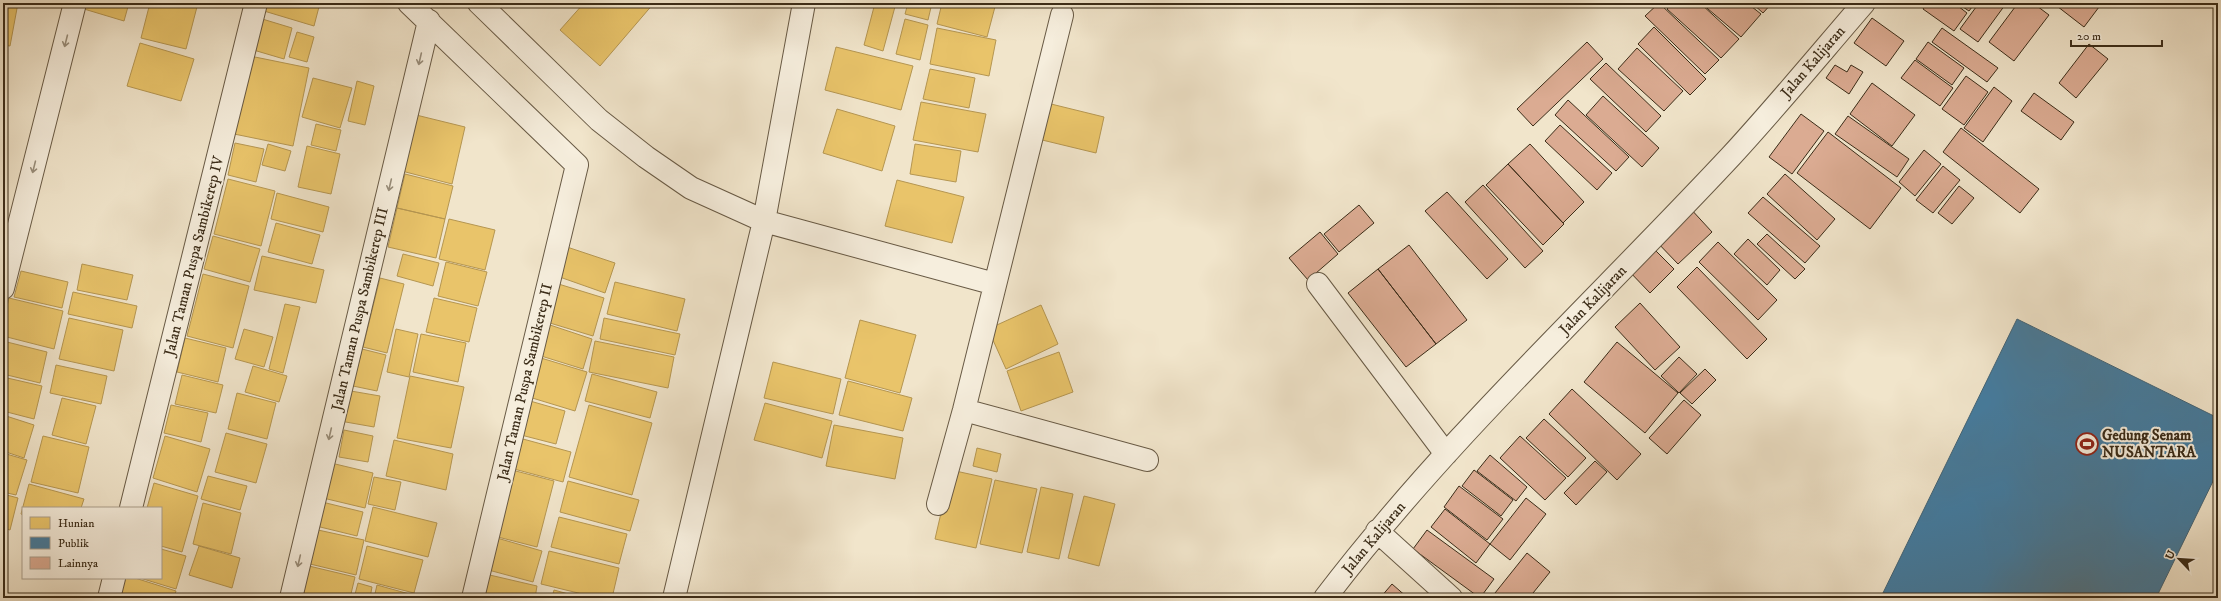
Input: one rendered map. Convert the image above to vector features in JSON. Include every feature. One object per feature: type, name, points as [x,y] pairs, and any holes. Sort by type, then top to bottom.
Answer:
[{"type":"street","points":[[3,288],[75,3]]},
{"type":"street","name":"Jalan Taman Puspa Sambikerep IV","points":[[131,507],[256,3]]},
{"type":"street","points":[[409,3],[429,21]]},
{"type":"street","points":[[479,3],[599,120],[646,157],[691,188],[764,222],[995,284]]},
{"type":"street","points":[[674,598],[764,222],[804,3]]},
{"type":"street","name":"Jalan Kalijaran","points":[[1325,598],[1377,531],[1446,454],[1733,154],[1864,3]]},
{"type":"street","points":[[938,504],[964,410],[1062,15]]},
{"type":"street","name":"Jalan Taman Puspa Sambikerep II","points":[[429,21],[577,165],[473,598]]},
{"type":"street","name":"Jalan Taman Puspa Sambikerep III","points":[[290,598],[429,21]]},
{"type":"street","points":[[1318,284],[1446,454]]},
{"type":"street","points":[[964,410],[1147,460]]},
{"type":"street","points":[[1377,531],[1451,598]]},
{"type":"street","points":[[109,598],[114,579]]},
{"type":"building: Hunian","points":[[3,3],[18,3],[10,46],[3,45]]},
{"type":"building: Hunian","points":[[86,3],[129,3],[124,21],[84,9]]},
{"type":"building: Hunian","points":[[150,3],[198,3],[186,49],[141,38]]},
{"type":"building: Hunian","points":[[267,3],[320,3],[314,26],[264,11]]},
{"type":"building: Hunian","points":[[584,3],[654,3],[600,66],[560,30]]},
{"type":"building: Hunian","points":[[875,3],[896,3],[883,51],[864,45]]},
{"type":"building: Hunian","points":[[908,3],[932,3],[928,20],[905,14]]},
{"type":"building: Hunian","points":[[942,3],[996,3],[987,37],[937,24]]},
{"type":"building: Hunian","points":[[259,18],[292,28],[284,59],[250,49]]},
{"type":"building: Hunian","points":[[905,19],[928,25],[920,60],[896,54]]},
{"type":"building: Hunian","points":[[937,28],[996,40],[989,76],[930,64]]},
{"type":"building: Hunian","points":[[297,32],[314,37],[307,62],[289,57]]},
{"type":"building: Hunian","points":[[140,43],[194,59],[181,101],[127,86]]},
{"type":"building: Hunian","points":[[836,47],[913,66],[901,110],[825,90]]},
{"type":"building: Hunian","points":[[250,56],[309,68],[293,146],[234,134]]},
{"type":"building: Hunian","points":[[930,69],[975,78],[969,108],[923,99]]},
{"type":"building: Hunian","points":[[313,78],[352,88],[340,128],[302,117]]},
{"type":"building: Hunian","points":[[357,81],[374,86],[365,125],[348,121]]},
{"type":"building: Hunian","points":[[921,102],[986,114],[978,152],[913,140]]},
{"type":"building: Hunian","points":[[1047,103],[1104,117],[1096,153],[1038,139]]},
{"type":"building: Hunian","points":[[837,109],[895,126],[882,171],[823,153]]},
{"type":"building: Hunian","points":[[408,113],[465,127],[452,184],[394,169]]},
{"type":"building: Hunian","points":[[316,124],[341,130],[336,151],[311,145]]},
{"type":"building: Hunian","points":[[235,143],[264,149],[256,182],[228,175]]},
{"type":"building: Hunian","points":[[268,144],[291,151],[285,171],[262,165]]},
{"type":"building: Hunian","points":[[915,144],[961,151],[956,182],[910,174]]},
{"type":"building: Hunian","points":[[307,146],[340,154],[331,194],[298,187]]},
{"type":"building: Hunian","points":[[405,174],[453,186],[445,219],[397,208]]},
{"type":"building: Hunian","points":[[228,179],[275,191],[261,246],[214,234]]},
{"type":"building: Hunian","points":[[897,180],[964,197],[952,243],[885,226]]},
{"type":"building: Hunian","points":[[277,193],[329,207],[323,232],[271,219]]},
{"type":"building: Hunian","points":[[397,208],[445,219],[436,258],[388,247]]},
{"type":"building: Hunian","points":[[449,219],[495,230],[485,270],[439,259]]},
{"type":"building: Hunian","points":[[276,223],[320,235],[312,264],[268,252]]},
{"type":"building: Hunian","points":[[213,236],[260,249],[250,282],[204,269]]},
{"type":"building: Hunian","points":[[564,246],[615,263],[605,293],[554,275]]},
{"type":"building: Hunian","points":[[403,254],[439,263],[433,286],[397,276]]},
{"type":"building: Hunian","points":[[262,256],[324,270],[316,303],[254,290]]},
{"type":"building: Hunian","points":[[446,262],[487,272],[478,306],[438,296]]},
{"type":"building: Hunian","points":[[82,264],[133,275],[127,300],[77,290]]},
{"type":"building: Hunian","points":[[21,271],[68,282],[62,308],[14,297]]},
{"type":"building: Hunian","points":[[203,274],[249,286],[233,348],[187,336]]},
{"type":"building: Hunian","points":[[380,278],[404,284],[387,353],[363,347]]},
{"type":"building: Hunian","points":[[552,282],[604,298],[593,336],[540,320]]},
{"type":"building: Hunian","points":[[615,282],[685,299],[677,331],[607,314]]},
{"type":"building: Hunian","points":[[73,292],[137,306],[132,328],[68,314]]},
{"type":"building: Hunian","points":[[9,298],[63,311],[54,349],[3,336],[3,322]]},
{"type":"building: Hunian","points":[[434,298],[477,308],[469,342],[426,332]]},
{"type":"building: Hunian","points":[[285,304],[300,307],[283,373],[269,369]]},
{"type":"building: Hunian","points":[[1041,305],[1058,344],[1006,369],[988,329]]},
{"type":"building: Hunian","points":[[69,318],[123,330],[114,371],[59,359]]},
{"type":"building: Hunian","points":[[604,318],[680,334],[675,355],[600,339]]},
{"type":"building: Hunian","points":[[860,320],[916,335],[900,393],[845,378]]},
{"type":"building: Hunian","points":[[547,324],[592,339],[583,369],[538,355]]},
{"type":"building: Hunian","points":[[244,329],[273,337],[264,367],[235,359]]},
{"type":"building: Hunian","points":[[396,329],[418,334],[409,377],[387,372]]},
{"type":"building: Hunian","points":[[421,334],[466,343],[458,382],[413,372]]},
{"type":"building: Hunian","points":[[185,338],[226,348],[218,382],[177,372]]},
{"type":"building: Hunian","points":[[3,341],[47,352],[40,383],[3,374]]},
{"type":"building: Hunian","points":[[595,341],[674,357],[668,388],[589,372]]},
{"type":"building: Hunian","points":[[362,349],[386,355],[377,391],[353,386]]},
{"type":"building: Hunian","points":[[1059,352],[1073,392],[1021,411],[1007,371]]},
{"type":"building: Hunian","points":[[541,358],[587,372],[575,411],[529,397]]},
{"type":"building: Hunian","points":[[773,362],[841,379],[833,414],[764,398]]},
{"type":"building: Hunian","points":[[56,365],[107,376],[101,404],[50,393]]},
{"type":"building: Hunian","points":[[253,366],[287,376],[279,402],[245,392]]},
{"type":"building: Hunian","points":[[592,374],[657,392],[650,418],[585,401]]},
{"type":"building: Hunian","points":[[182,375],[223,385],[216,413],[175,404]]},
{"type":"building: Hunian","points":[[410,376],[464,387],[451,448],[397,438]]},
{"type":"building: Hunian","points":[[3,377],[42,386],[34,419],[3,411]]},
{"type":"building: Hunian","points":[[848,381],[912,398],[903,431],[839,415]]},
{"type":"building: Hunian","points":[[345,390],[380,396],[374,427],[340,421]]},
{"type":"building: Hunian","points":[[237,393],[276,403],[267,439],[228,429]]},
{"type":"building: Hunian","points":[[62,398],[96,406],[86,444],[52,435]]},
{"type":"building: Hunian","points":[[530,401],[565,411],[556,444],[521,435]]},
{"type":"building: Hunian","points":[[765,403],[832,421],[822,458],[754,440]]},
{"type":"building: Hunian","points":[[171,405],[208,413],[201,442],[164,433]]},
{"type":"building: Hunian","points":[[589,405],[652,423],[632,495],[569,477]]},
{"type":"building: Hunian","points":[[3,415],[34,425],[24,458],[3,451]]},
{"type":"building: Hunian","points":[[834,425],[903,438],[895,479],[826,466]]},
{"type":"building: Hunian","points":[[344,430],[373,436],[368,462],[339,457]]},
{"type":"building: Hunian","points":[[226,433],[267,444],[256,483],[215,472]]},
{"type":"building: Hunian","points":[[43,436],[89,447],[78,493],[31,482]]},
{"type":"building: Hunian","points":[[165,436],[210,449],[197,492],[153,478]]},
{"type":"building: Hunian","points":[[523,439],[571,452],[563,482],[514,469]]},
{"type":"building: Hunian","points":[[394,440],[453,454],[446,490],[386,476]]},
{"type":"building: Hunian","points":[[977,448],[1001,454],[997,472],[973,466]]},
{"type":"building: Hunian","points":[[3,453],[27,460],[16,495],[3,492]]},
{"type":"building: Hunian","points":[[331,463],[373,473],[365,508],[323,498]]},
{"type":"building: Hunian","points":[[512,470],[554,481],[537,547],[494,536]]},
{"type":"building: Hunian","points":[[951,470],[992,479],[976,548],[935,539]]},
{"type":"building: Hunian","points":[[208,476],[247,486],[240,510],[201,499]]},
{"type":"building: Hunian","points":[[374,477],[401,482],[395,510],[368,504]]},
{"type":"building: Hunian","points":[[995,480],[1037,489],[1022,553],[980,544]]},
{"type":"building: Hunian","points":[[568,481],[639,500],[630,531],[560,512]]},
{"type":"building: Hunian","points":[[154,483],[198,496],[182,552],[162,546],[162,507],[147,507]]},
{"type":"building: Hunian","points":[[29,484],[84,499],[81,507],[23,507]]},
{"type":"building: Hunian","points":[[1041,487],[1073,494],[1059,559],[1027,552]]},
{"type":"building: Hunian","points":[[3,494],[18,498],[10,530],[3,528]]},
{"type":"building: Hunian","points":[[1084,496],[1115,504],[1099,566],[1068,558]]},
{"type":"building: Hunian","points":[[318,501],[363,512],[357,536],[312,525]]},
{"type":"building: Hunian","points":[[203,503],[241,513],[231,554],[193,544]]},
{"type":"building: Hunian","points":[[373,507],[437,523],[428,557],[365,541]]},
{"type":"building: Hunian","points":[[559,517],[627,534],[619,564],[551,547]]},
{"type":"building: Hunian","points":[[318,530],[364,540],[356,575],[310,564]]},
{"type":"building: Hunian","points":[[490,536],[542,551],[533,582],[481,568]]},
{"type":"building: Hunian","points":[[199,546],[240,558],[232,588],[189,575]]},
{"type":"building: Hunian","points":[[367,546],[423,560],[414,593],[359,579]]},
{"type":"building: Hunian","points":[[162,549],[186,556],[176,589],[143,579],[162,579]]},
{"type":"building: Hunian","points":[[549,551],[619,568],[612,598],[599,598],[541,584]]},
{"type":"building: Hunian","points":[[309,566],[355,577],[350,598],[302,598]]},
{"type":"building: Hunian","points":[[481,573],[537,586],[535,598],[475,598]]},
{"type":"building: Hunian","points":[[124,579],[138,579],[176,591],[174,598],[118,598]]},
{"type":"building: Hunian","points":[[358,583],[372,587],[370,598],[354,598]]},
{"type":"building: Hunian","points":[[377,585],[413,595],[412,598],[374,598]]},
{"type":"building: Hunian","points":[[554,590],[583,598],[552,598]]},
{"type":"building: Publik","name":"Gedung Senam NUSANTARA","points":[[2017,319],[2218,418],[2218,471],[2156,598],[1881,597]]},
{"type":"building: Lainnya","points":[[1659,3],[1719,60],[1705,74],[1645,16]]},
{"type":"building: Lainnya","points":[[1672,3],[1700,3],[1739,39],[1721,58],[1667,9]]},
{"type":"building: Lainnya","points":[[1701,3],[1747,3],[1761,14],[1741,37]]},
{"type":"building: Lainnya","points":[[1752,3],[1772,3],[1763,13]]},
{"type":"building: Lainnya","points":[[1927,3],[1954,3],[1967,13],[1954,31],[1923,9]]},
{"type":"building: Lainnya","points":[[1957,3],[1975,3],[1969,11]]},
{"type":"building: Lainnya","points":[[1979,3],[2002,3],[2005,5],[1978,42],[1960,29]]},
{"type":"building: Lainnya","points":[[2018,3],[2033,3],[2049,15],[2014,61],[1989,42]]},
{"type":"building: Lainnya","points":[[2053,3],[2102,3],[2084,27]]},
{"type":"building: Lainnya","points":[[1872,18],[1904,41],[1886,66],[1854,43]]},
{"type":"building: Lainnya","points":[[1654,27],[1706,79],[1690,95],[1638,44]]},
{"type":"building: Lainnya","points":[[1942,28],[1998,68],[1987,82],[1932,42]]},
{"type":"building: Lainnya","points":[[1587,42],[1603,59],[1533,126],[1517,109]]},
{"type":"building: Lainnya","points":[[1928,42],[1964,68],[1952,85],[1916,59]]},
{"type":"building: Lainnya","points":[[2089,44],[2108,59],[2076,98],[2059,83]]},
{"type":"building: Lainnya","points":[[1637,48],[1683,91],[1664,111],[1618,69]]},
{"type":"building: Lainnya","points":[[1915,60],[1953,88],[1940,106],[1901,78]]},
{"type":"building: Lainnya","points":[[1606,63],[1661,116],[1646,132],[1590,79]]},
{"type":"building: Lainnya","points":[[1835,65],[1847,72],[1851,65],[1863,72],[1849,94],[1826,78]]},
{"type":"building: Lainnya","points":[[1966,76],[1988,92],[1964,125],[1942,109]]},
{"type":"building: Lainnya","points":[[1872,83],[1915,115],[1892,146],[1850,114]]},
{"type":"building: Lainnya","points":[[1994,87],[2012,101],[1983,142],[1964,128]]},
{"type":"building: Lainnya","points":[[2034,93],[2074,122],[2061,140],[2021,111]]},
{"type":"building: Lainnya","points":[[1603,96],[1659,148],[1642,167],[1586,115]]},
{"type":"building: Lainnya","points":[[1568,100],[1629,157],[1616,171],[1555,115]]},
{"type":"building: Lainnya","points":[[1801,114],[1824,131],[1792,174],[1769,157]]},
{"type":"building: Lainnya","points":[[1848,116],[1909,159],[1897,177],[1835,134]]},
{"type":"building: Lainnya","points":[[1560,125],[1612,173],[1597,190],[1545,141]]},
{"type":"building: Lainnya","points":[[1961,128],[2039,189],[2020,213],[1943,152]]},
{"type":"building: Lainnya","points":[[1828,132],[1901,188],[1870,229],[1797,173]]},
{"type":"building: Lainnya","points":[[1530,144],[1584,202],[1563,223],[1508,164]]},
{"type":"building: Lainnya","points":[[1924,150],[1941,164],[1915,196],[1899,182]]},
{"type":"building: Lainnya","points":[[1508,164],[1564,224],[1543,245],[1486,185]]},
{"type":"building: Lainnya","points":[[1943,166],[1960,180],[1933,213],[1916,200]]},
{"type":"building: Lainnya","points":[[1785,174],[1835,219],[1817,240],[1767,194]]},
{"type":"building: Lainnya","points":[[1483,185],[1543,251],[1525,268],[1465,202]]},
{"type":"building: Lainnya","points":[[1959,186],[1974,198],[1952,224],[1938,213]]},
{"type":"building: Lainnya","points":[[1447,192],[1508,259],[1487,279],[1425,211]]},
{"type":"building: Lainnya","points":[[1763,197],[1820,246],[1805,263],[1748,213]]},
{"type":"building: Lainnya","points":[[1359,205],[1374,223],[1339,252],[1324,234]]},
{"type":"building: Lainnya","points":[[1689,207],[1712,232],[1678,264],[1655,240]]},
{"type":"building: Lainnya","points":[[1320,232],[1338,254],[1308,280],[1289,258]]},
{"type":"building: Lainnya","points":[[1767,234],[1805,269],[1795,279],[1757,244]]},
{"type":"building: Lainnya","points":[[1748,239],[1780,270],[1767,285],[1734,254]]},
{"type":"building: Lainnya","points":[[1718,242],[1777,300],[1758,320],[1699,262]]},
{"type":"building: Lainnya","points":[[1409,245],[1467,320],[1436,344],[1378,269]]},
{"type":"building: Lainnya","points":[[1650,245],[1674,269],[1650,293],[1627,269]]},
{"type":"building: Lainnya","points":[[1697,267],[1767,339],[1747,359],[1677,287]]},
{"type":"building: Lainnya","points":[[1378,269],[1436,344],[1406,367],[1348,293]]},
{"type":"building: Lainnya","points":[[1640,303],[1680,347],[1655,370],[1615,327]]},
{"type":"building: Lainnya","points":[[1617,342],[1678,393],[1645,433],[1584,382]]},
{"type":"building: Lainnya","points":[[1679,357],[1697,374],[1679,393],[1661,376]]},
{"type":"building: Lainnya","points":[[1705,369],[1716,380],[1692,404],[1680,393]]},
{"type":"building: Lainnya","points":[[1572,389],[1641,454],[1617,480],[1549,414]]},
{"type":"building: Lainnya","points":[[1684,400],[1701,415],[1667,454],[1649,438]]},
{"type":"building: Lainnya","points":[[1544,419],[1586,458],[1568,477],[1526,438]]},
{"type":"building: Lainnya","points":[[1520,436],[1566,478],[1545,500],[1500,458]]},
{"type":"building: Lainnya","points":[[1490,455],[1527,487],[1516,501],[1477,471]]},
{"type":"building: Lainnya","points":[[1595,461],[1607,472],[1576,505],[1564,493]]},
{"type":"building: Lainnya","points":[[1474,470],[1513,500],[1501,516],[1462,486]]},
{"type":"building: Lainnya","points":[[1459,486],[1503,519],[1487,540],[1444,507]]},
{"type":"building: Lainnya","points":[[1526,498],[1546,514],[1510,560],[1490,544]]},
{"type":"building: Lainnya","points":[[1445,509],[1490,544],[1476,563],[1431,527]]},
{"type":"building: Lainnya","points":[[1427,530],[1494,579],[1480,598],[1413,549]]},
{"type":"building: Lainnya","points":[[1527,553],[1550,572],[1529,598],[1491,598]]},
{"type":"building: Lainnya","points":[[1392,584],[1408,598],[1380,598]]},
{"type":"place","name":"Gedung Senam NUSANTARA","points":[[2087,444]]}]
